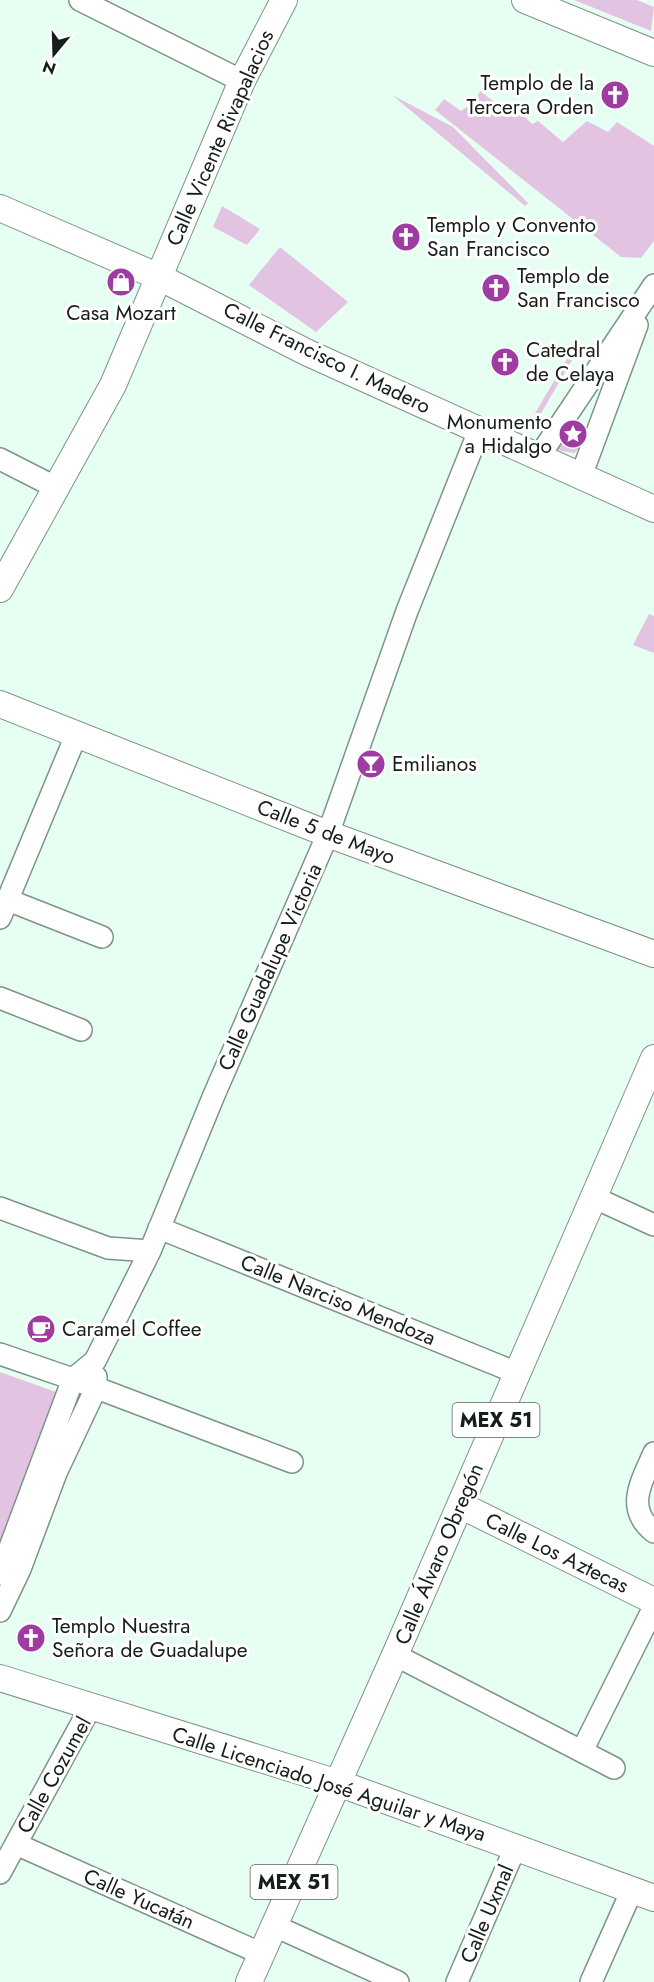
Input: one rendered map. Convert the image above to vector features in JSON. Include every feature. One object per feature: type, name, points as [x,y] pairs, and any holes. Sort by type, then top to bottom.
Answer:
[{"type":"main road","name":"Calle Vicente Rivapalacios","points":[[0,589],[32,548],[57,488],[114,385],[242,81],[284,0]]},
{"type":"main road","points":[[525,0],[654,53]]},
{"type":"main road","name":"Calle Francisco I. Madero","points":[[0,208],[159,277],[308,353],[654,509]]},
{"type":"main road","name":"Calle 5 de Mayo","points":[[0,704],[328,834],[654,954]]},
{"type":"main road","name":"Calle Álvaro Obregón","points":[[249,1982],[395,1655],[654,1058]]},
{"type":"main road","name":"Calle Los Aztecas","points":[[460,1505],[654,1600]]},
{"type":"main road","name":"Calle Licenciado José Aguilar y Maya","points":[[0,1678],[90,1708],[338,1783],[643,1894]]},
{"type":"street","points":[[80,0],[242,81]]},
{"type":"street","points":[[538,458],[652,289]]},
{"type":"street","points":[[581,476],[652,289]]},
{"type":"street","name":"Calle Guadalupe Victoria","points":[[73,1379],[95,1361],[150,1251],[213,1095],[328,834],[406,611],[479,431]]},
{"type":"street","points":[[0,459],[57,488]]},
{"type":"street","points":[[77,733],[4,909],[102,937]]},
{"type":"street","points":[[0,998],[81,1030]]},
{"type":"street","points":[[593,1197],[654,1225]]},
{"type":"street","points":[[0,1208],[108,1248],[150,1251]]},
{"type":"street","name":"Calle Narciso Mendoza","points":[[159,1228],[517,1373]]},
{"type":"street","points":[[0,1354],[73,1379],[292,1462]]},
{"type":"street","name":"Calle Guadalupe Victoria","points":[[0,1611],[20,1569],[56,1473],[96,1388],[95,1361]]},
{"type":"street","points":[[0,1574],[73,1379]]},
{"type":"street","points":[[654,1453],[636,1493],[640,1512],[654,1532]]},
{"type":"street","points":[[582,1751],[654,1608]]},
{"type":"street","points":[[395,1655],[614,1767]]},
{"type":"street","name":"Calle Cozumel","points":[[0,1873],[90,1708]]},
{"type":"street","name":"Calle Yucatán","points":[[16,1844],[262,1954]]},
{"type":"street","name":"Calle Uxmal","points":[[457,1982],[516,1846]]},
{"type":"street","points":[[591,1982],[643,1894]]},
{"type":"street","points":[[275,1926],[398,1982]]},
{"type":"shaded area","points":[[574,0],[637,0],[654,7],[651,31]]},
{"type":"shaded area","points":[[480,91],[509,113],[514,106],[532,124],[538,121],[563,142],[587,121],[608,132],[617,122],[654,146],[654,241],[641,258],[621,257],[435,110],[444,99],[461,111],[468,106],[470,112]]},
{"type":"shaded area","points":[[392,95],[453,127],[528,203],[525,206]]},
{"type":"shaded area","points":[[222,206],[260,229],[247,245],[213,227]]},
{"type":"shaded area","points":[[280,247],[348,302],[316,332],[249,285]]},
{"type":"shaded area","points":[[571,352],[575,355],[536,422],[531,420]]},
{"type":"shaded area","points":[[558,432],[583,445],[574,453],[560,451],[556,446]]},
{"type":"shaded area","points":[[649,614],[654,616],[654,653],[633,645]]},
{"type":"shaded area","points":[[0,1372],[59,1393],[0,1552]]},
{"type":"place","name":"Templo de la Tercera Orden","points":[[615,95]]},
{"type":"place","name":"Templo y Convento San Francisco","points":[[406,237]]},
{"type":"place","name":"Casa Mozart","points":[[121,282]]},
{"type":"place","name":"Templo de San Francisco","points":[[496,288]]},
{"type":"place","name":"Catedral de Celaya","points":[[505,362]]},
{"type":"place","name":"Monumento a Hidalgo","points":[[573,434]]},
{"type":"place","name":"Emilianos","points":[[371,764]]},
{"type":"place","name":"Caramel Coffee","points":[[41,1329]]},
{"type":"place","name":"Templo Nuestra Señora de Guadalupe","points":[[31,1638]]}]
